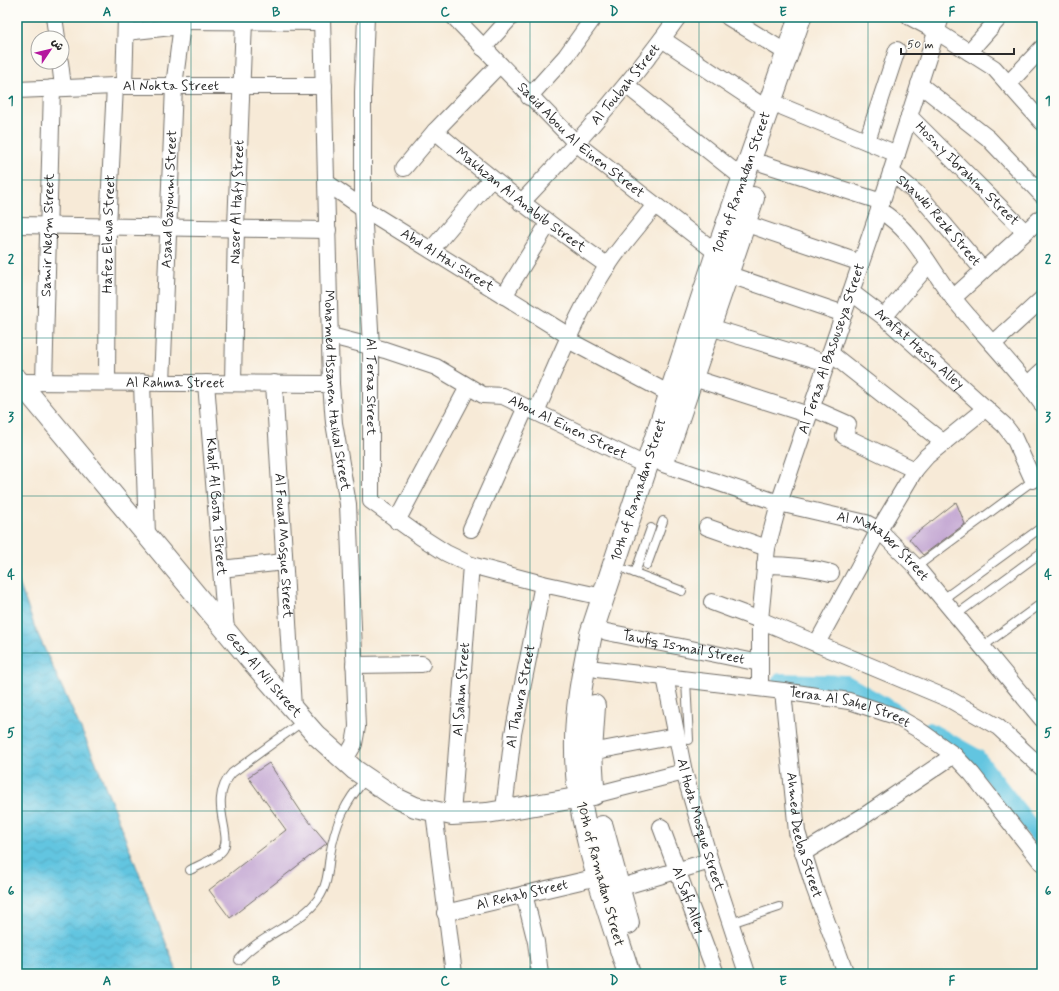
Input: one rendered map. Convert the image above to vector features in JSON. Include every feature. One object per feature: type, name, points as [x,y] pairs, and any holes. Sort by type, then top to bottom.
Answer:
[{"type":"main road","name":"10th of Ramadan Street","points":[[644,974],[618,888],[587,796],[576,751],[584,669],[591,634],[603,597],[655,465],[693,378],[764,164],[787,53],[800,17]]},
{"type":"main road","name":"10th of Ramadan Street","points":[[629,974],[598,877],[587,796],[597,669],[607,632],[636,570],[654,526],[655,465],[670,394],[717,253],[744,178],[814,17]]},
{"type":"street","points":[[54,17],[56,30]]},
{"type":"street","name":"Al Teraa Street","points":[[366,17],[363,92],[363,208],[371,346],[370,498],[374,504],[397,521],[446,553],[471,565],[542,584],[603,597]]},
{"type":"street","name":"Saeid Abou Al Einen Street","points":[[454,17],[529,97],[577,144],[717,253]]},
{"type":"street","points":[[483,48],[511,17]]},
{"type":"street","points":[[529,97],[566,56],[594,17]]},
{"type":"street","name":"Al Toubah Street","points":[[521,203],[577,144],[626,85],[678,17]]},
{"type":"street","points":[[728,17],[787,53]]},
{"type":"street","points":[[910,17],[938,24],[969,52],[994,68],[1042,122]]},
{"type":"street","points":[[969,52],[1000,17]]},
{"type":"street","points":[[126,25],[244,19],[322,19]]},
{"type":"street","name":"Naser Al Hafy Street","points":[[233,383],[236,227],[244,19]]},
{"type":"street","name":"Mohamed Hssanen Haikal Street","points":[[322,19],[331,384],[334,423],[348,504],[357,727],[354,744],[344,761]]},
{"type":"street","name":"Asaad Bayoumi Street","points":[[162,383],[167,227],[174,86],[182,21]]},
{"type":"street","name":"Al Teraa Al Basouseya Street","points":[[760,688],[760,620],[765,565],[767,548],[779,503],[880,206],[938,24]]},
{"type":"street","name":"Hafez Elewa Street","points":[[107,382],[108,226],[126,25]]},
{"type":"street","points":[[662,39],[775,108],[867,141],[897,154]]},
{"type":"street","points":[[1008,84],[1042,48]]},
{"type":"street","points":[[867,141],[897,50]]},
{"type":"street","points":[[404,168],[435,131],[499,65]]},
{"type":"street","name":"Samir Negm Street","points":[[44,382],[48,225],[59,70]]},
{"type":"street","points":[[919,84],[988,138],[1042,195]]},
{"type":"street","points":[[626,85],[744,178]]},
{"type":"street","name":"Al Nokta Street","points":[[17,90],[120,86],[324,86]]},
{"type":"street","name":"Hosny Ibrahim Street","points":[[909,116],[1025,232]]},
{"type":"street","name":"Makhzan Al Anabib Street","points":[[435,131],[521,203],[608,266]]},
{"type":"street","points":[[764,164],[880,206],[909,233],[953,298],[1028,384],[1042,404]]},
{"type":"street","name":"Shawki Rezk Street","points":[[891,172],[921,197],[984,270]]},
{"type":"street","points":[[431,250],[491,179]]},
{"type":"street","name":"Abd Al Hai Street","points":[[327,183],[363,208],[568,338],[670,394]]},
{"type":"street","points":[[471,529],[531,409],[608,266],[655,205]]},
{"type":"street","points":[[953,298],[1042,217]]},
{"type":"street","points":[[744,223],[861,263]]},
{"type":"street","points":[[504,296],[548,224]]},
{"type":"street","points":[[17,225],[236,227],[328,230]]},
{"type":"street","points":[[884,317],[929,264]]},
{"type":"street","points":[[727,274],[844,314]]},
{"type":"street","name":"Arafat Hassn Alley","points":[[851,292],[884,317],[986,408],[1014,438],[1038,477]]},
{"type":"street","points":[[993,344],[1042,299]]},
{"type":"street","points":[[710,327],[829,358],[944,443]]},
{"type":"street","name":"Abou Al Einen Street","points":[[331,336],[371,346],[436,367],[483,395],[500,395],[655,465]]},
{"type":"street","points":[[1028,384],[1042,372]]},
{"type":"street","points":[[693,378],[848,424],[844,436],[916,470]]},
{"type":"street","name":"Al Rahma Street","points":[[18,380],[44,382],[331,384]]},
{"type":"street","name":"Gesr Al Nil Street","points":[[18,380],[226,631],[298,714],[344,761],[367,778],[398,799],[416,807],[443,813],[487,813],[587,796]]},
{"type":"street","points":[[142,382],[147,536]]},
{"type":"street","name":"Khalf Al Bosta 1 Street","points":[[206,383],[226,631]]},
{"type":"street","name":"Al Fouad Mosque Street","points":[[274,383],[284,562],[298,714]]},
{"type":"street","points":[[397,521],[468,387]]},
{"type":"street","points":[[817,643],[879,530],[916,470],[927,456],[986,408]]},
{"type":"street","name":"Al Makaber Street","points":[[655,465],[779,503],[866,524],[879,530],[916,567],[1042,720]]},
{"type":"street","points":[[707,527],[767,548]]},
{"type":"street","points":[[221,569],[284,562]]},
{"type":"street","name":"Al Salam Street","points":[[454,974],[445,913],[443,813],[471,565]]},
{"type":"street","points":[[765,565],[810,567],[831,574]]},
{"type":"street","name":"Al Thawra Street","points":[[504,809],[513,734],[542,584]]},
{"type":"street","points":[[712,602],[817,643],[949,699],[998,727],[1042,768]]},
{"type":"street","name":"Tawfiq Ismail Street","points":[[607,632],[760,663]]},
{"type":"street","points":[[354,665],[422,664]]},
{"type":"street","name":"Teraa Al Sahel Street","points":[[597,669],[665,678],[783,690],[849,701],[895,716],[916,728],[954,755],[972,774],[1042,863]]},
{"type":"street","name":"Al Hoda Mosque Street","points":[[665,678],[683,738],[684,772],[710,861],[746,970]]},
{"type":"street","name":"Ahmed Deeba Street","points":[[783,690],[797,832],[846,974]]},
{"type":"street","points":[[591,752],[683,738]]},
{"type":"street","points":[[803,852],[867,814],[954,755]]},
{"type":"street","points":[[587,796],[684,772]]},
{"type":"street","name":"Al Safi Alley","points":[[661,827],[716,974]]},
{"type":"street","points":[[618,888],[710,861]]},
{"type":"street","name":"Al Rehab Street","points":[[445,913],[598,877]]},
{"type":"street","points":[[524,894],[536,942],[540,974]]},
{"type":"lane","points":[[916,567],[1038,477]]},
{"type":"lane","points":[[943,599],[1042,527]]},
{"type":"lane","points":[[956,615],[1042,552]]},
{"type":"lane","points":[[636,570],[682,591]]},
{"type":"lane","points":[[982,647],[1042,603]]},
{"type":"lane","points":[[683,738],[686,680]]},
{"type":"lane","points":[[190,870],[218,854],[224,847],[225,839],[220,795],[226,779],[298,714]]},
{"type":"lane","points":[[239,960],[255,945],[309,910],[319,898],[326,882],[331,850],[339,818],[351,796],[367,778]]},
{"type":"lane","points":[[731,923],[779,907]]},
{"type":"water","points":[[17,577],[35,628],[95,760],[178,974],[17,974]]},
{"type":"building","points":[[956,502],[965,524],[923,555],[909,539]]},
{"type":"building","points":[[269,763],[302,813],[327,843],[230,918],[209,890],[286,830],[248,777]]},
{"type":"waterway","points":[[780,681],[846,683],[898,713]]},
{"type":"waterway","points":[[929,730],[977,757],[1042,841]]}]
